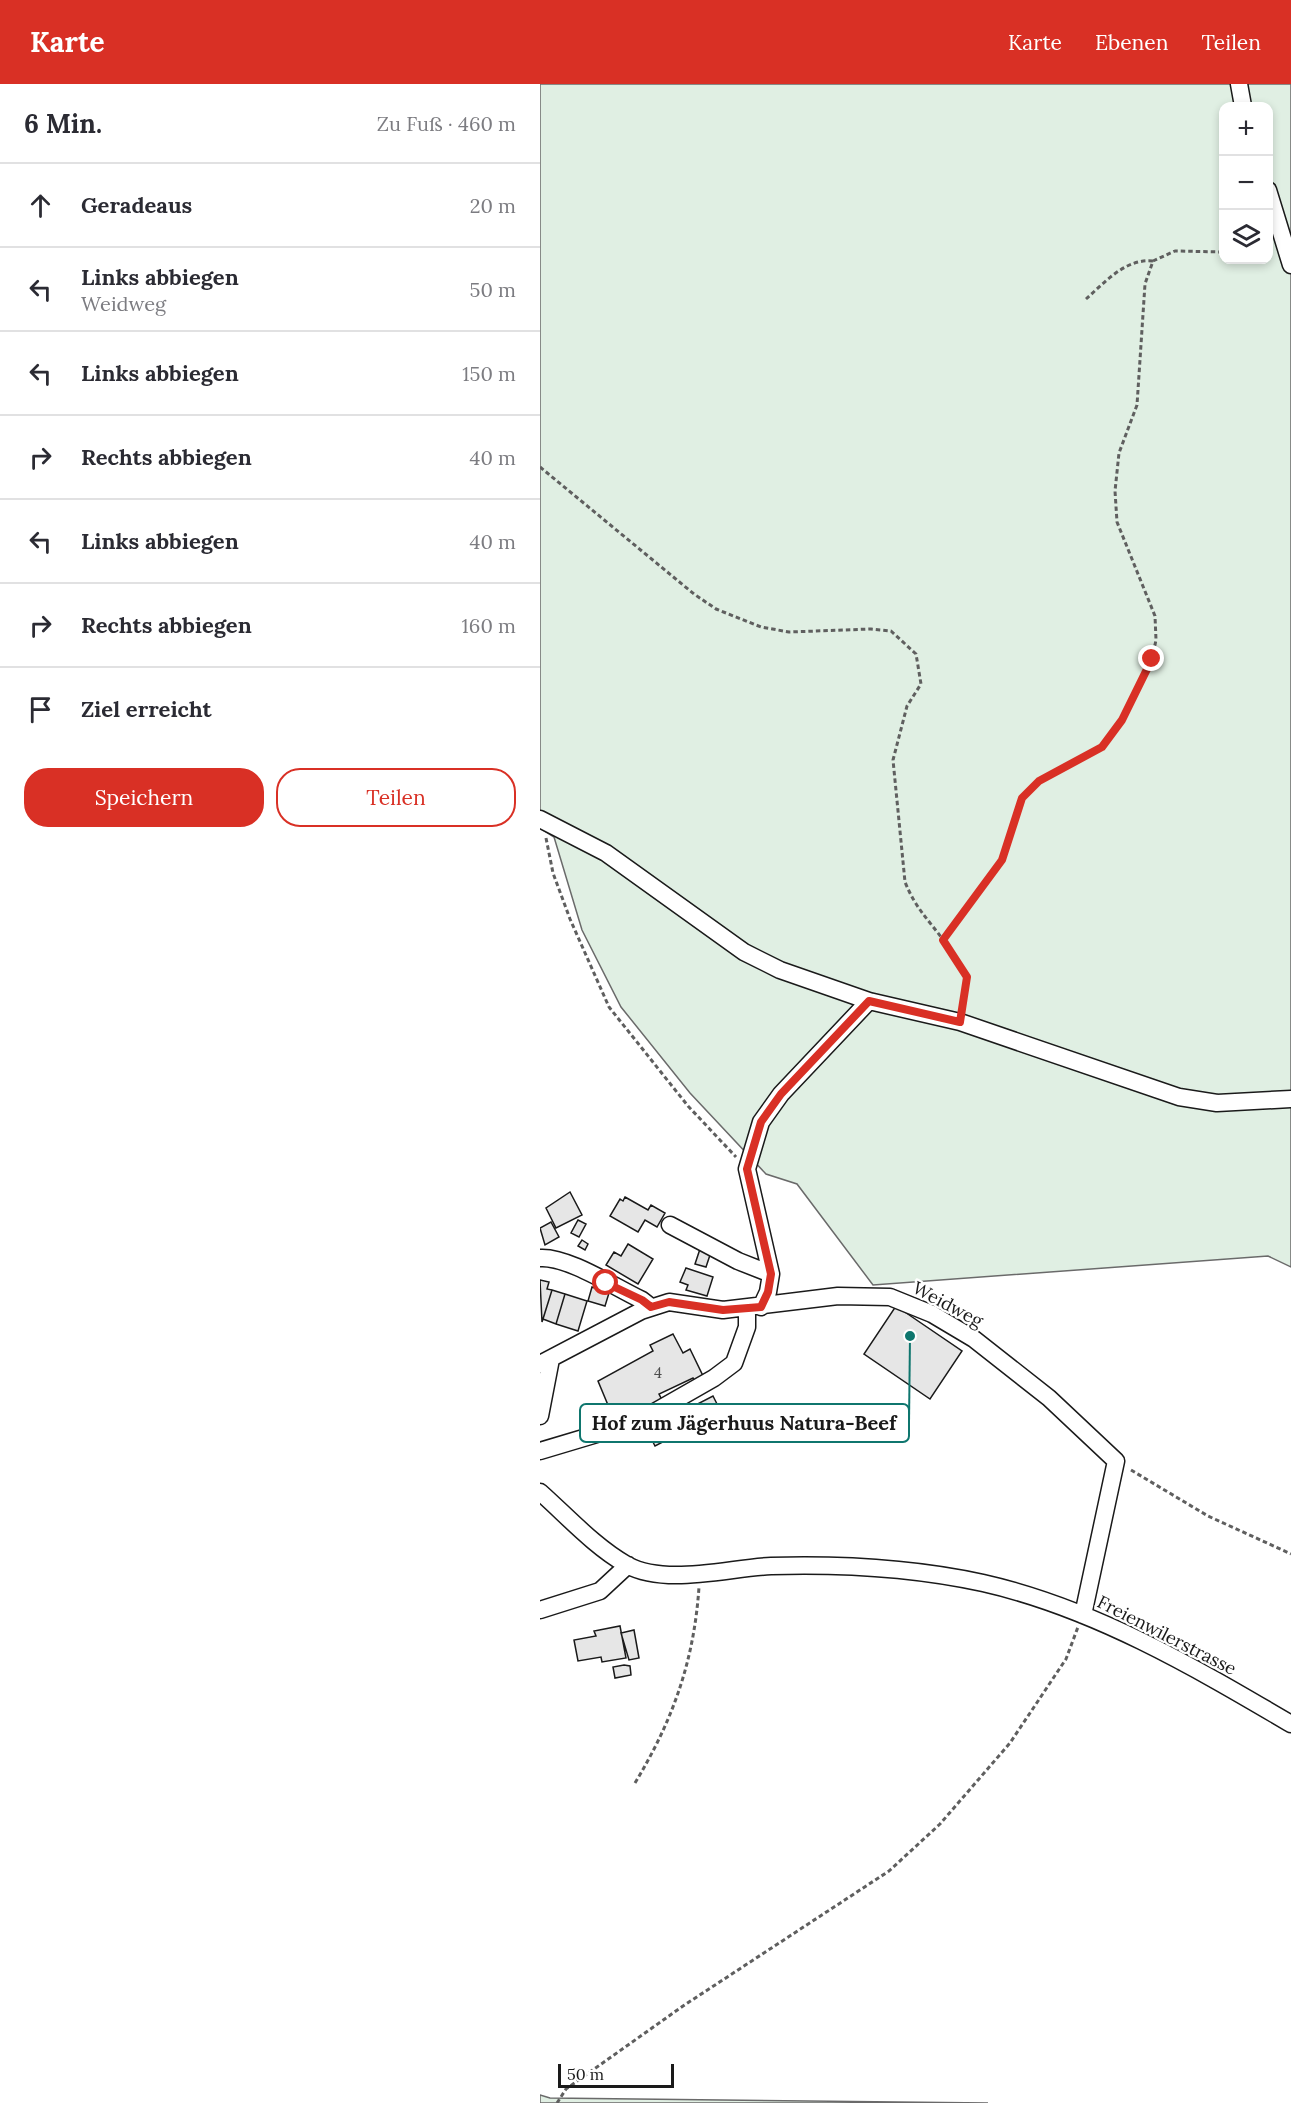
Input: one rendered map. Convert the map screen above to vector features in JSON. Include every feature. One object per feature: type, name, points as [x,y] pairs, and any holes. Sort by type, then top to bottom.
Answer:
[{"type":"street","points":[[1239,84],[1242,102]]},
{"type":"street","points":[[1273,204],[1291,265]]},
{"type":"street","points":[[541,819],[606,853],[744,952],[780,970],[869,1001],[960,1022],[1179,1097],[1217,1103],[1291,1100]]},
{"type":"street","points":[[540,1451],[636,1422],[714,1378],[734,1364],[754,1307],[768,1292],[771,1274],[747,1169],[761,1122],[781,1094],[869,1001]]},
{"type":"street","points":[[670,1225],[738,1261],[771,1274]]},
{"type":"street","points":[[540,1258],[550,1257],[573,1266],[642,1300],[651,1307]]},
{"type":"street","name":"Weidweg","points":[[545,1362],[651,1307],[669,1302],[723,1310],[838,1296],[890,1297],[932,1314],[974,1339],[1049,1398],[1116,1461]]},
{"type":"street","points":[[540,1416],[545,1362]]},
{"type":"street","points":[[1083,1615],[1116,1461]]},
{"type":"street","points":[[540,1492],[628,1565],[600,1591],[540,1610]]},
{"type":"street","name":"Freienwilerstrasse","points":[[628,1565],[654,1573],[696,1574],[770,1566],[871,1568],[983,1584],[1083,1615],[1149,1644],[1291,1724]]},
{"type":"path","points":[[1086,299],[1112,275],[1141,260],[1153,261],[1175,251],[1219,252]]},
{"type":"path","points":[[943,940],[1002,860],[1022,798],[1039,781],[1102,747],[1122,720],[1152,659],[1156,640],[1155,616],[1117,522],[1115,491],[1119,453],[1137,405],[1145,284],[1153,261]]},
{"type":"path","points":[[540,466],[694,594],[736,619],[789,632],[871,629],[891,631],[906,642],[916,654],[921,684],[907,706],[893,760],[905,882],[912,900],[943,940],[967,977],[960,1022]]},
{"type":"path","points":[[541,819],[553,873],[609,1007],[688,1106],[747,1169]]},
{"type":"path","points":[[1116,1461],[1208,1516],[1291,1554]]},
{"type":"path","points":[[635,1783],[657,1747],[675,1708],[697,1616],[699,1585],[696,1574]]},
{"type":"path","points":[[557,2103],[566,2089],[683,2006],[897,1863],[940,1824],[1010,1743],[1066,1659],[1083,1615]]},
{"type":"green space","points":[[540,84],[1291,84],[1291,1267],[1268,1256],[873,1285],[797,1184],[766,1174],[690,1093],[621,1007],[582,930],[554,837],[540,828]]},
{"type":"green space","points":[[540,2095],[550,2098],[988,2103],[540,2103]]},
{"type":"building","points":[[570,1192],[582,1215],[556,1228],[546,1208]]},
{"type":"building","points":[[625,1197],[648,1210],[651,1205],[665,1213],[657,1227],[645,1220],[638,1232],[610,1216],[620,1199],[623,1201]]},
{"type":"building","points":[[578,1220],[586,1224],[579,1237],[571,1233]]},
{"type":"building","points":[[551,1222],[559,1237],[545,1245],[540,1228]]},
{"type":"building","points":[[582,1240],[588,1244],[585,1250],[578,1246]]},
{"type":"building","points":[[628,1244],[653,1259],[638,1284],[606,1265],[614,1252],[621,1256]]},
{"type":"building","points":[[700,1249],[711,1252],[706,1267],[695,1264]]},
{"type":"building","points":[[686,1268],[713,1277],[707,1296],[686,1290],[688,1285],[680,1282]]},
{"type":"building","points":[[540,1280],[549,1282],[547,1289],[552,1290],[542,1322]]},
{"type":"building","points":[[592,1287],[609,1293],[605,1306],[588,1301]]},
{"type":"building","points":[[552,1290],[565,1294],[556,1324],[543,1319]]},
{"type":"building","points":[[565,1294],[587,1301],[578,1331],[556,1324]]},
{"type":"building","points":[[896,1306],[962,1351],[930,1399],[864,1354]]},
{"type":"building","points":[[673,1334],[683,1353],[690,1349],[704,1378],[695,1382],[693,1378],[659,1394],[662,1400],[639,1412],[637,1408],[613,1417],[598,1381],[653,1351],[650,1345]]},
{"type":"building","points":[[713,1396],[721,1412],[655,1446],[647,1430]]},
{"type":"building","points":[[620,1626],[626,1658],[602,1662],[601,1657],[578,1661],[574,1640],[596,1636],[594,1631]]},
{"type":"building","points":[[634,1630],[639,1658],[629,1660],[621,1633]]},
{"type":"building","points":[[630,1666],[631,1675],[615,1678],[613,1667]]},
{"type":"place","name":"Hof zum Jägerhuus Natura-Beef","points":[[910,1336]]},
{"type":"route","points":[[606,1283],[642,1300],[651,1307],[669,1302],[723,1310],[761,1307],[768,1292],[771,1274],[754,1191],[747,1169],[761,1122],[781,1094],[869,1001],[960,1022],[967,977],[943,940],[1002,860],[1022,798],[1039,781],[1081,761],[1102,747],[1122,720],[1152,659]]}]
